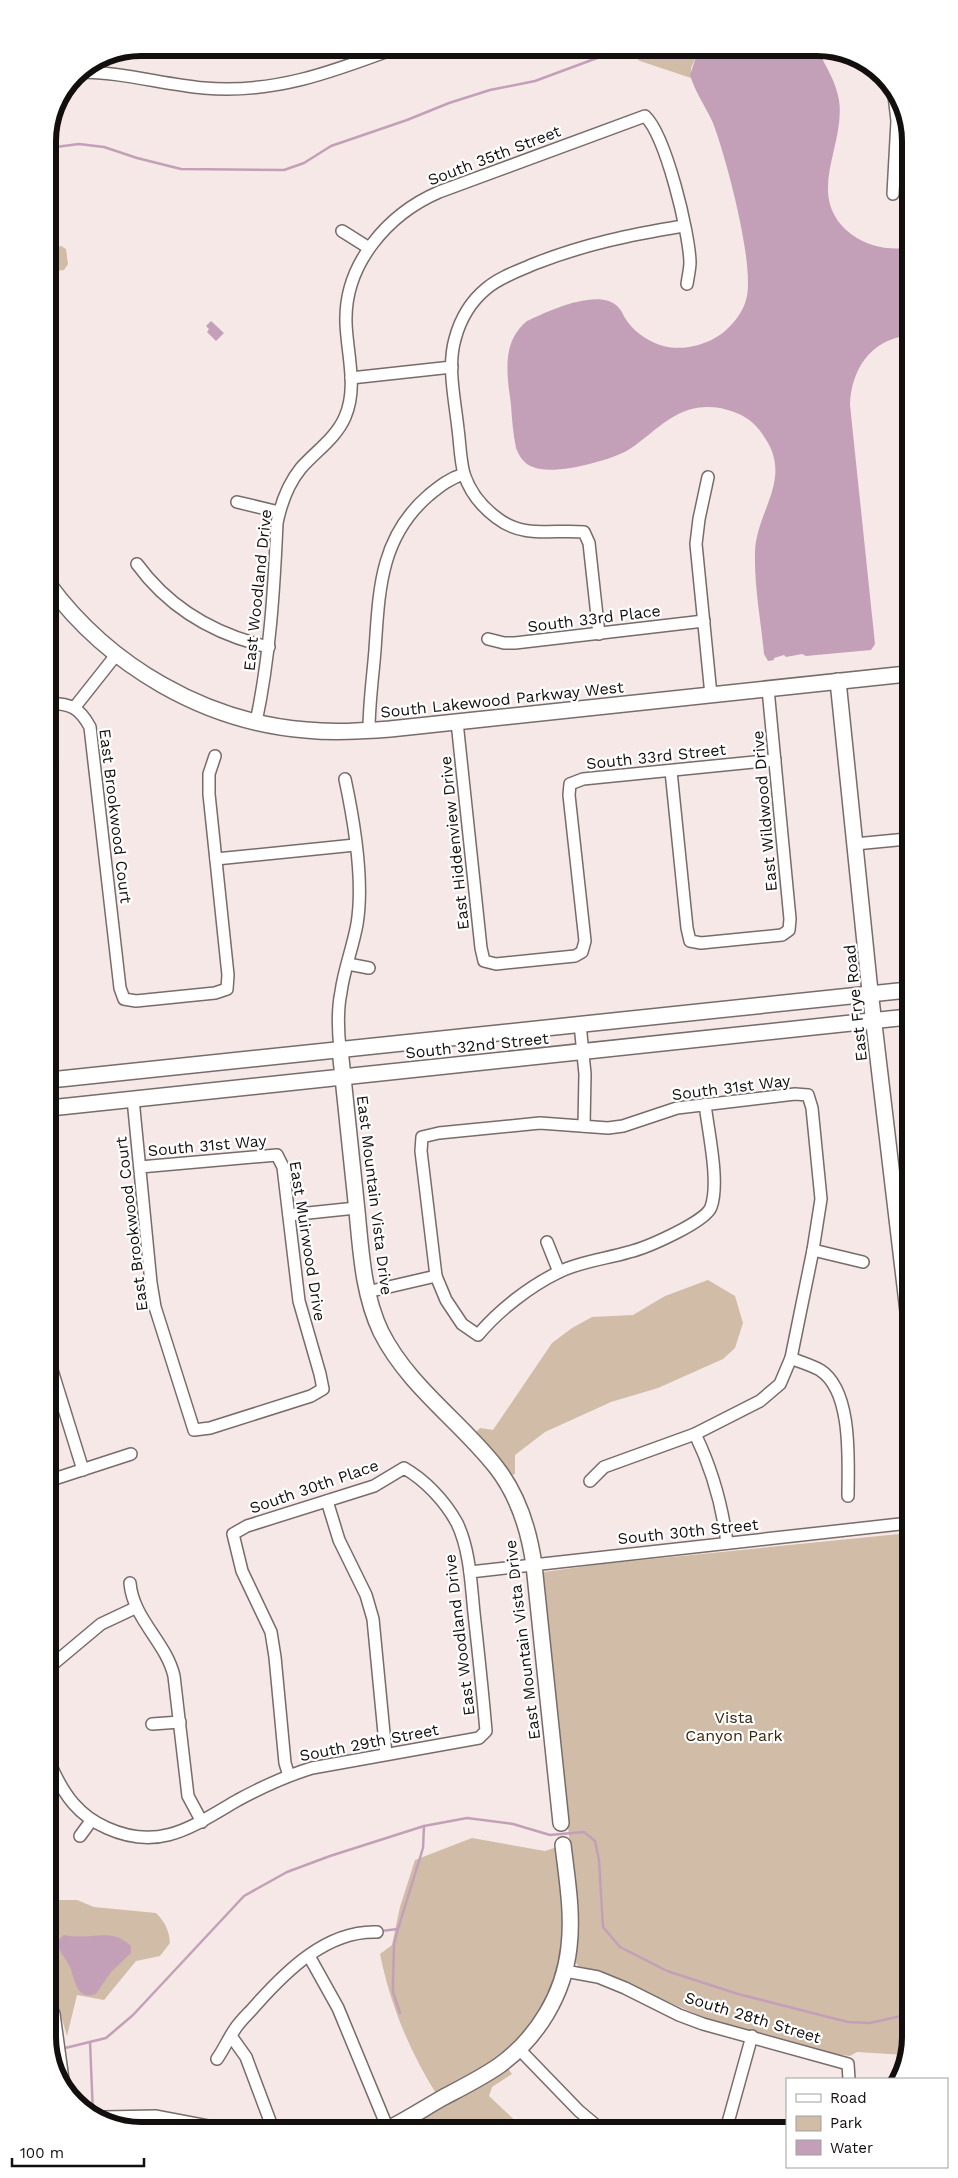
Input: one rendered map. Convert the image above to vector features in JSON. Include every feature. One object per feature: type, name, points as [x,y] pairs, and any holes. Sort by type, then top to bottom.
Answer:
[{"type":"street","points":[[92,73],[125,75],[204,88],[258,88],[311,78],[373,56]]},
{"type":"street","points":[[893,194],[897,130],[896,111]]},
{"type":"street","name":"South 35th Street","points":[[369,248],[386,227],[401,213],[426,198],[645,116],[653,123],[666,155],[683,226]]},
{"type":"street","points":[[599,634],[589,544],[584,532],[538,533],[517,529],[498,519],[474,495],[464,474],[452,367],[455,340],[461,322],[478,298],[499,280],[546,259],[598,242],[683,226],[690,261],[687,284]]},
{"type":"street","points":[[342,231],[369,248]]},
{"type":"street","name":"East Woodland Drive","points":[[256,722],[269,647],[279,512],[291,483],[301,468],[329,440],[345,417],[350,403],[351,378],[346,321],[349,296],[357,272],[369,248]]},
{"type":"street","points":[[351,378],[452,367]]},
{"type":"street","points":[[370,730],[380,587],[390,546],[400,528],[423,500],[451,478],[464,474]]},
{"type":"street","points":[[708,477],[696,544],[711,695]]},
{"type":"street","points":[[237,502],[279,512]]},
{"type":"street","points":[[137,564],[159,592],[193,617],[225,633],[269,647]]},
{"type":"street","name":"South Lakewood Parkway West","points":[[56,593],[74,614],[116,655],[174,691],[216,710],[256,722],[305,730],[329,732],[370,730],[457,722],[902,675]]},
{"type":"street","name":"South 33rd Place","points":[[488,639],[515,644],[704,621]]},
{"type":"street","points":[[56,704],[74,708],[116,655]]},
{"type":"street","name":"East Frye Road","points":[[838,681],[871,994],[902,1260]]},
{"type":"street","name":"East Wildwood Drive","points":[[671,771],[687,928],[690,941],[701,943],[782,935],[789,930],[790,919],[768,689]]},
{"type":"street","name":"East Brookwood Court","points":[[74,708],[82,713],[93,737],[120,988],[124,999],[136,1001],[215,993],[227,989],[228,975],[216,859]]},
{"type":"street","name":"East Hiddenview Drive","points":[[457,722],[484,962],[496,964],[575,956],[582,952]]},
{"type":"street","points":[[215,756],[209,774],[209,794],[216,859],[355,845]]},
{"type":"street","name":"South 33rd Street","points":[[582,952],[586,942],[569,795],[570,784],[582,779],[775,760]]},
{"type":"street","name":"East Mountain Vista Drive","points":[[344,779],[351,808],[355,845],[358,910],[357,924],[339,1006],[340,1049],[356,1208],[367,1292],[381,1332],[403,1367],[497,1468],[504,1478],[523,1518],[534,1565],[570,1913],[569,1947],[565,1971],[548,2011],[536,2030],[499,2065],[399,2122]]},
{"type":"street","points":[[855,844],[902,839]]},
{"type":"street","points":[[348,964],[369,968]]},
{"type":"street","name":"South 32nd Street","points":[[56,1079],[902,991]]},
{"type":"street","name":"South 32nd Street","points":[[56,1107],[902,1018]]},
{"type":"street","points":[[580,1024],[585,1074],[584,1126]]},
{"type":"street","name":"South 31st Way","points":[[436,1276],[421,1152],[422,1138],[440,1133],[540,1123],[608,1128],[624,1126],[677,1108],[795,1094],[808,1095],[812,1108],[821,1199],[813,1250]]},
{"type":"street","name":"East Brookwood Court","points":[[133,1099],[155,1307],[194,1430],[210,1428],[311,1396],[323,1389]]},
{"type":"street","points":[[367,1292],[436,1276],[446,1300],[462,1324],[478,1335],[489,1322],[520,1297],[559,1272],[582,1263],[643,1248],[695,1223],[711,1208],[714,1184],[705,1104]]},
{"type":"street","name":"South 31st Way","points":[[140,1167],[277,1155]]},
{"type":"street","name":"East Muirwood Drive","points":[[277,1155],[283,1167],[299,1301],[323,1389]]},
{"type":"street","points":[[289,1215],[356,1208]]},
{"type":"street","points":[[547,1242],[559,1272]]},
{"type":"street","points":[[590,1481],[604,1467],[694,1434],[770,1394],[780,1384],[791,1358],[813,1250],[863,1262]]},
{"type":"street","points":[[791,1358],[820,1371],[832,1383],[841,1403],[849,1440],[848,1496]]},
{"type":"street","points":[[56,1384],[83,1470]]},
{"type":"street","points":[[694,1434],[717,1489],[727,1543]]},
{"type":"street","points":[[56,1478],[131,1454]]},
{"type":"street","name":"East Woodland Drive","points":[[404,1468],[417,1475],[424,1482],[444,1503],[457,1523],[470,1572],[486,1732]]},
{"type":"street","name":"South 30th Place","points":[[289,1776],[285,1764],[271,1632],[242,1571],[233,1534],[247,1526],[374,1486],[404,1468]]},
{"type":"street","points":[[327,1502],[339,1540],[366,1594],[373,1618],[386,1754]]},
{"type":"street","name":"South 30th Street","points":[[470,1572],[902,1524]]},
{"type":"street","points":[[130,1583],[135,1608],[171,1663],[188,1796],[202,1822]]},
{"type":"street","points":[[56,1662],[101,1624],[135,1608]]},
{"type":"street","points":[[152,1724],[180,1722]]},
{"type":"street","name":"South 29th Street","points":[[91,1821],[121,1835],[142,1838],[163,1837],[202,1822],[259,1789],[312,1768],[470,1741],[479,1738],[486,1732]]},
{"type":"street","points":[[56,1777],[61,1789],[91,1821],[80,1836]]},
{"type":"street","points":[[217,2059],[235,2029],[274,1986],[309,1956],[327,1945],[352,1934],[377,1932]]},
{"type":"street","points":[[309,1956],[338,2008],[386,2122]]},
{"type":"street","name":"South 28th Street","points":[[565,1971],[598,1978],[625,1988],[687,2018],[848,2064],[849,2078]]},
{"type":"street","points":[[56,2032],[59,2056]]},
{"type":"street","points":[[231,2036],[246,2057],[270,2122]]},
{"type":"street","points":[[728,2122],[752,2036]]},
{"type":"street","points":[[519,2048],[579,2111],[592,2122]]},
{"type":"street","points":[[116,2118],[156,2118],[177,2122]]},
{"type":"green space","points":[[633,56],[696,56],[691,68],[691,78],[640,61]]},
{"type":"green space","points":[[56,246],[61,246],[66,249],[68,264],[64,270],[56,271]]},
{"type":"green space","points":[[708,1280],[735,1296],[743,1323],[735,1348],[723,1359],[658,1388],[611,1402],[545,1432],[515,1455],[515,1474],[504,1478],[470,1438],[480,1428],[493,1430],[552,1343],[572,1328],[592,1317],[633,1315],[665,1296]]},
{"type":"green space","name":"Vista Canyon Park","points":[[902,1534],[902,2037],[900,2055],[857,2052],[850,2056],[835,2054],[703,2017],[627,1984],[578,1966],[575,1961],[578,1921],[542,1579],[544,1572],[602,1564]]},
{"type":"green space","points":[[472,1838],[545,1851],[563,1845],[570,1913],[562,1982],[503,2062],[512,2074],[492,2087],[489,2096],[517,2122],[400,2122],[440,2099],[420,2065],[403,2029],[384,1973],[380,1954],[392,1945],[400,1907],[415,1860]]},
{"type":"green space","points":[[56,1900],[77,1900],[94,1907],[156,1913],[166,1926],[170,1943],[160,1956],[136,1961],[104,2000],[77,1995],[67,2036],[56,1999]]},
{"type":"water","points":[[696,56],[820,56],[833,80],[839,100],[840,118],[828,187],[830,204],[837,219],[857,238],[877,246],[902,248],[902,337],[882,344],[865,359],[854,380],[851,392],[850,405],[875,644],[871,650],[806,656],[802,654],[786,657],[784,655],[768,661],[764,654],[755,552],[757,538],[774,484],[774,457],[766,439],[747,418],[730,410],[716,407],[695,408],[671,418],[620,454],[595,463],[553,470],[533,467],[527,464],[516,448],[507,371],[509,349],[513,339],[527,321],[574,303],[600,299],[611,302],[619,308],[632,327],[645,338],[667,347],[681,348],[702,344],[720,335],[734,322],[744,306],[748,285],[747,264],[732,186],[713,123],[690,75]]},
{"type":"water","points":[[211,321],[224,333],[216,341],[207,332],[209,329],[206,326]]},
{"type":"water","points":[[64,1935],[108,1935],[116,1937],[131,1946],[131,1953],[111,1972],[96,1994],[84,1994],[77,1988],[70,1967],[60,1951],[57,1941]]},
{"type":"waterway","points":[[56,147],[79,144],[104,147],[137,158],[181,169],[284,170],[304,163],[331,146],[407,120],[449,103],[490,90],[535,81],[602,56]]},
{"type":"waterway","points":[[61,2049],[106,2038],[133,2015],[244,1896],[287,1872],[330,1856],[424,1826],[467,1818],[513,1824],[550,1835],[584,1832],[595,1841],[599,1860],[603,1927],[620,1947],[667,1971],[738,1994],[848,2022],[870,2023],[902,2016]]},
{"type":"waterway","points":[[381,1931],[398,1929],[423,1848],[424,1826]]},
{"type":"waterway","points":[[398,1929],[394,1944],[393,1992],[400,2013]]},
{"type":"waterway","points":[[90,2042],[93,2106]]}]
